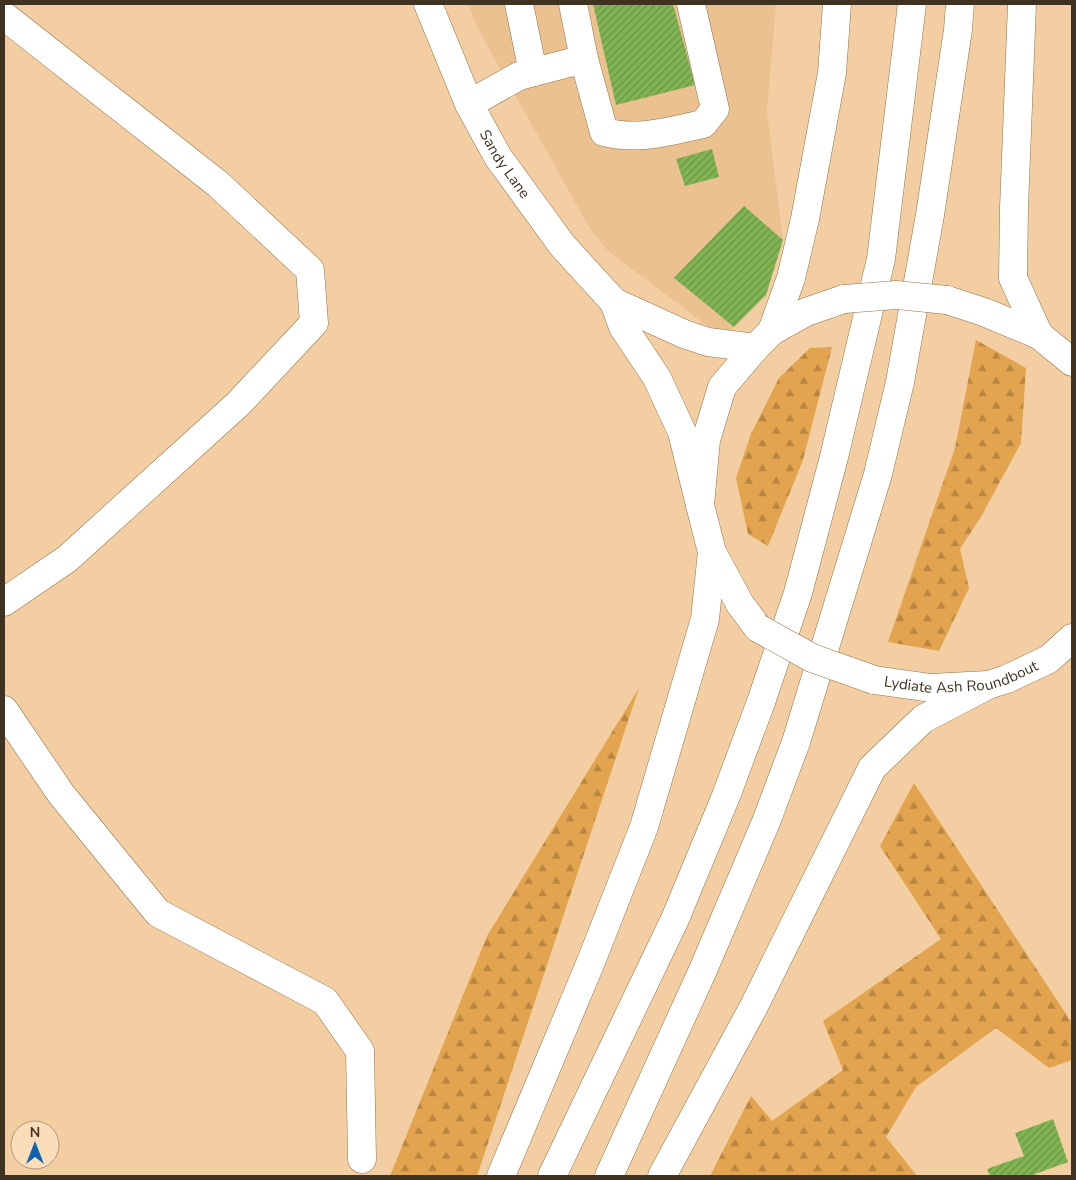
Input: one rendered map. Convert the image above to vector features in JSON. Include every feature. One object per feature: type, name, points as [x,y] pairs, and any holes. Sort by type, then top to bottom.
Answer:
[{"type":"main road","name":"Sandy Lane","points":[[428,4],[469,104],[498,157],[562,245],[614,302],[623,327],[657,378],[682,432],[700,505]]},
{"type":"main road","points":[[519,4],[533,72]]},
{"type":"main road","points":[[573,4],[584,59],[604,132],[619,136],[643,136],[703,124],[715,109],[691,4]]},
{"type":"main road","points":[[763,339],[791,278],[805,219],[832,73],[836,4]]},
{"type":"main road","points":[[552,1176],[675,919],[726,796],[755,719],[798,593],[834,457],[881,259],[912,4]]},
{"type":"main road","points":[[609,1176],[703,970],[766,822],[796,742],[875,483],[900,382],[930,216],[958,30],[960,4]]},
{"type":"main road","points":[[1022,4],[1014,208],[1014,278],[1059,347]]},
{"type":"main road","points":[[4,16],[218,184],[310,270],[314,323],[238,404],[66,559],[4,602]]},
{"type":"main road","points":[[469,104],[519,76],[584,59]]},
{"type":"main road","name":"Lydiate Ash Roundbout","points":[[1059,347],[984,312],[947,300],[896,295],[844,299],[806,312],[763,339],[722,387],[706,440],[700,505],[712,552],[740,604],[758,628],[812,658],[874,680],[931,688],[988,684],[1007,679],[1049,659],[1067,648]]},
{"type":"main road","name":"Sandy Lane","points":[[614,302],[684,334],[708,342],[763,339]]},
{"type":"main road","points":[[501,1176],[590,964],[644,827],[705,619],[712,552]]},
{"type":"main road","points":[[662,1176],[753,1008],[872,768],[923,719],[988,684]]},
{"type":"main road","points":[[4,710],[61,794],[158,912],[325,1001],[360,1051],[362,1159]]},
{"type":"shaded area","points":[[468,4],[776,4],[767,111],[783,240],[766,295],[723,338],[608,251],[589,227],[476,25]]},
{"type":"green space","points":[[976,340],[1026,368],[1021,443],[982,515],[960,549],[969,588],[939,651],[888,642],[955,448]]},
{"type":"green space","points":[[832,347],[803,460],[768,546],[748,534],[736,478],[751,434],[779,378],[810,348]]},
{"type":"green space","points":[[639,688],[477,1176],[390,1176],[487,936]]},
{"type":"green space","points":[[914,783],[1072,1023],[1072,1060],[1049,1068],[996,1028],[916,1087],[886,1137],[917,1176],[710,1176],[751,1096],[772,1121],[843,1070],[823,1021],[941,939],[880,846]]},
{"type":"building","points":[[593,4],[673,4],[695,85],[616,105]]},
{"type":"building","points":[[712,149],[719,177],[685,186],[676,159]]},
{"type":"building","points":[[744,206],[783,240],[766,295],[734,327],[674,278]]},
{"type":"building","points":[[1053,1119],[1068,1162],[1035,1174],[1036,1176],[990,1176],[987,1169],[1024,1156],[1015,1133]]}]
